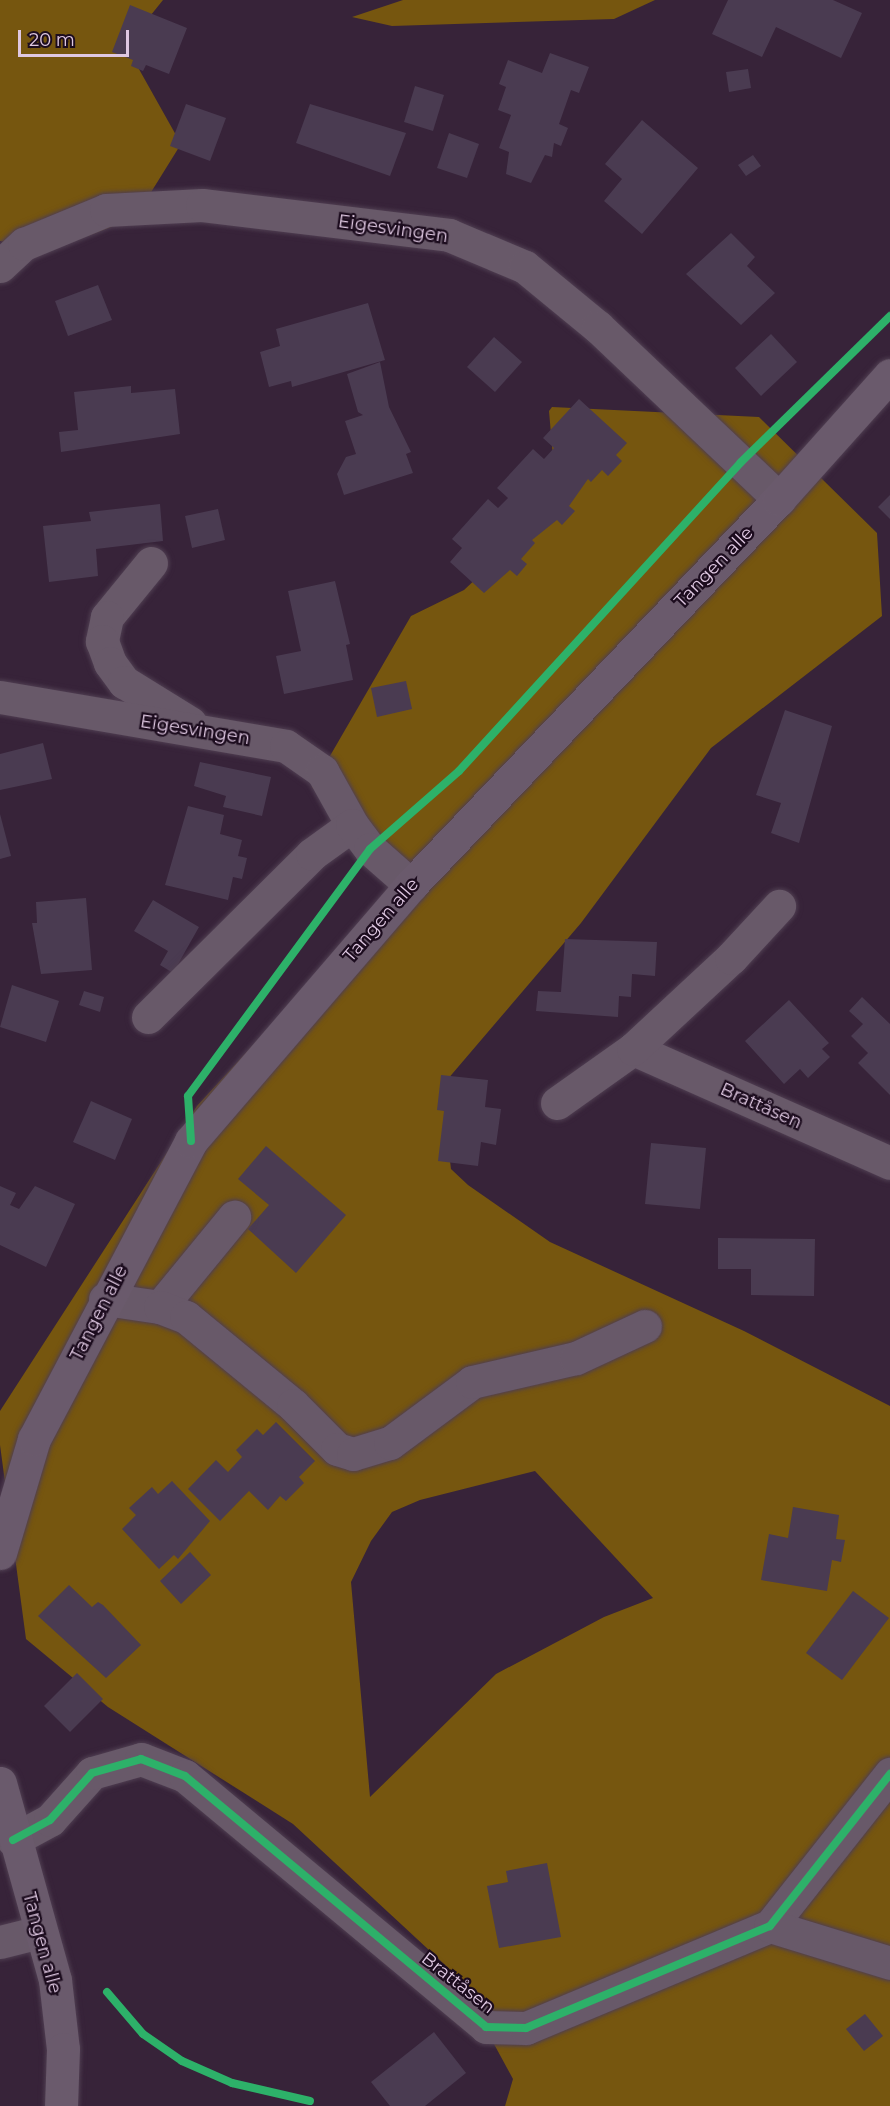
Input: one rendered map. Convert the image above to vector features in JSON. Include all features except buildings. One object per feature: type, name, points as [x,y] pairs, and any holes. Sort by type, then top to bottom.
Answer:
[{"type":"main road","name":"Tangen alle","points":[[0,1553],[34,1438],[105,1299],[191,1141],[411,885],[779,499],[890,375]]},
{"type":"main road","name":"Tangen alle","points":[[0,1782],[13,1840],[55,1980],[63,2049],[61,2106]]},
{"type":"street","name":"Eigesvingen","points":[[0,266],[24,244],[106,210],[202,205],[449,235],[525,267],[598,327],[779,499]]},
{"type":"street","points":[[151,563],[107,617],[102,640],[124,682],[204,731]]},
{"type":"street","name":"Eigesvingen","points":[[0,697],[286,746],[322,771],[352,825],[370,849],[411,885]]},
{"type":"street","points":[[148,1017],[312,854],[352,825]]},
{"type":"street","points":[[557,1103],[633,1049],[731,958],[779,906]]},
{"type":"street","name":"Brattåsen","points":[[633,1049],[890,1163]]},
{"type":"street","points":[[160,1306],[234,1217]]},
{"type":"street","points":[[105,1299],[160,1306],[186,1317],[293,1405],[337,1449],[353,1454],[390,1443],[472,1382],[576,1358],[645,1326]]},
{"type":"street","name":"Brattåsen","points":[[13,1840],[50,1820],[92,1773],[141,1759],[185,1776],[486,2027],[526,2028],[770,1926],[890,1774]]},
{"type":"street","points":[[770,1926],[890,1963]]},
{"type":"street","points":[[0,1942],[40,1932]]},
{"type":"shaded area","points":[[0,0],[163,0],[126,46],[181,144],[135,218],[48,251],[0,241]]},
{"type":"shaded area","points":[[403,0],[655,0],[614,19],[392,26],[352,17]]},
{"type":"shaded area","points":[[552,407],[759,417],[877,533],[882,616],[711,748],[581,923],[441,1087],[451,1169],[468,1185],[550,1242],[744,1331],[890,1406],[890,2106],[505,2106],[513,2079],[457,1976],[293,1824],[108,1707],[26,1639],[0,1445],[0,1411],[197,1106],[396,889],[312,787],[411,616],[464,590],[557,503],[549,411]],"holes":[[[535,1471],[653,1598],[604,1617],[496,1674],[370,1797],[351,1582],[371,1541],[392,1512],[420,1500]]]},
{"type":"cycle path","points":[[191,1141],[188,1096],[370,849],[459,771],[741,462],[890,316]]},
{"type":"cycle path","points":[[13,1840],[50,1820],[92,1773],[141,1759],[185,1776],[486,2027],[526,2028],[770,1926],[890,1774]]},
{"type":"cycle path","points":[[107,1992],[143,2034],[182,2061],[232,2083],[310,2101]]}]
